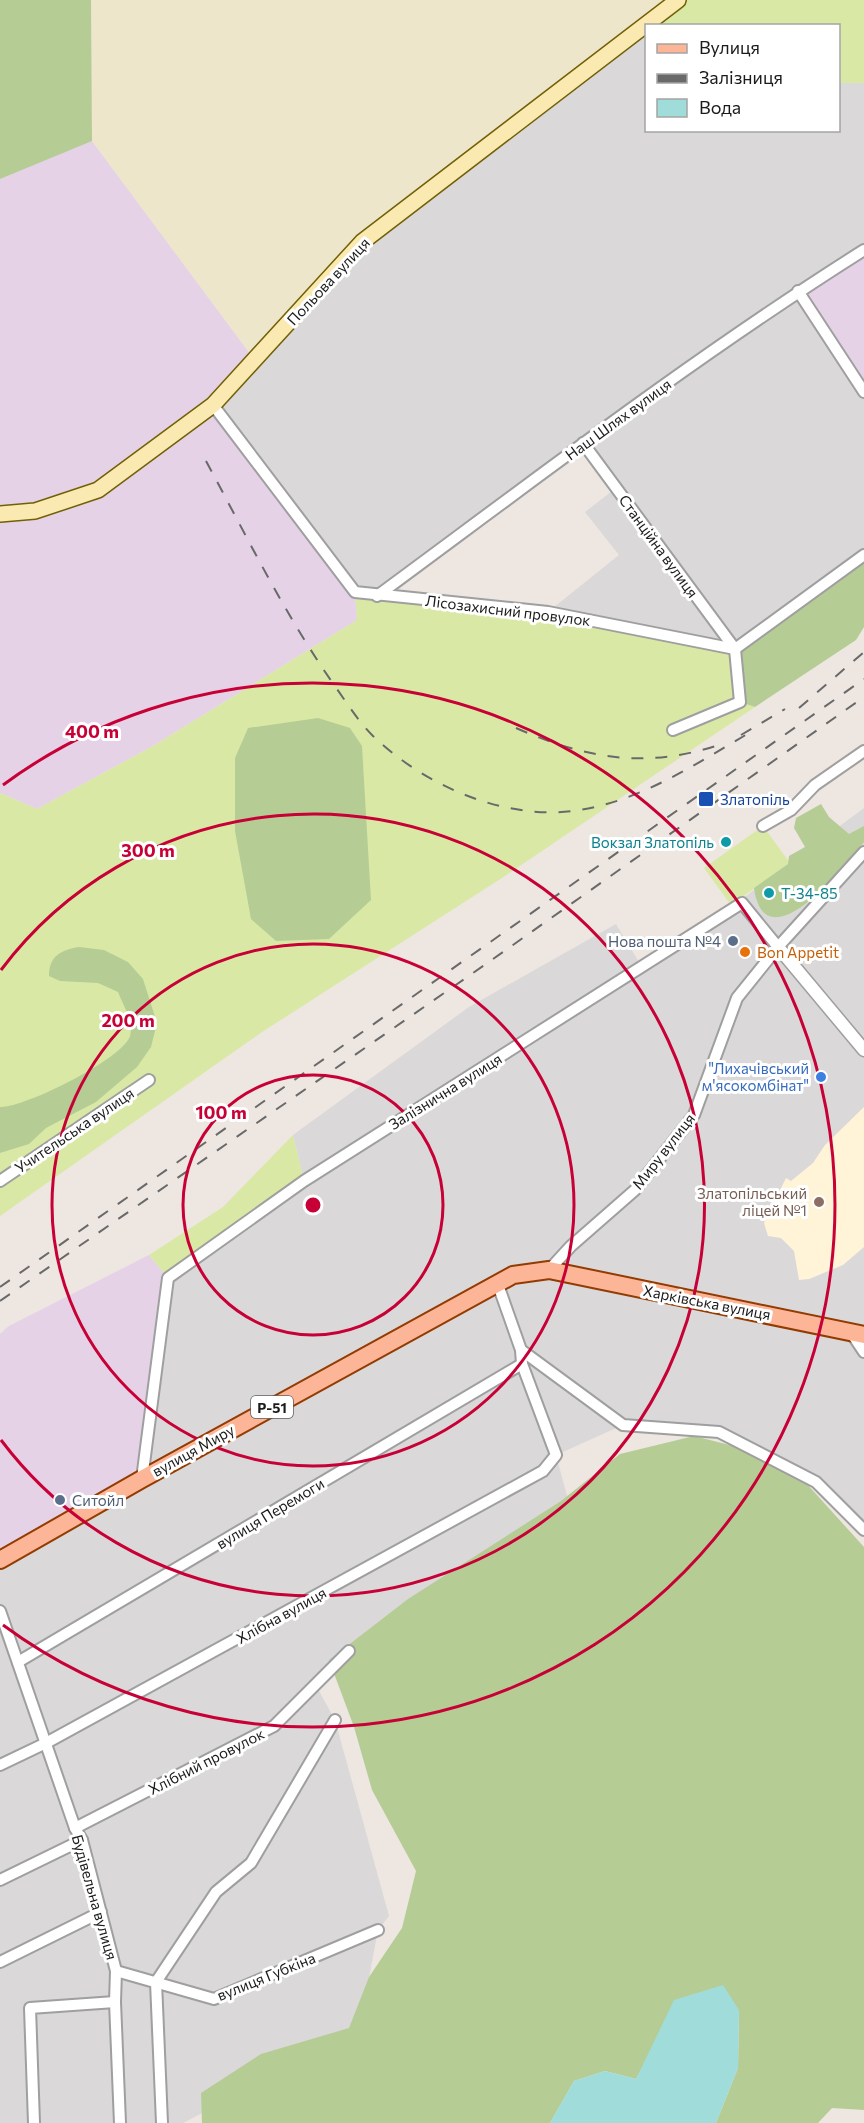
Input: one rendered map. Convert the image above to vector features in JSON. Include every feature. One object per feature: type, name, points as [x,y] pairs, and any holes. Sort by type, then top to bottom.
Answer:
[{"type":"main road","name":"Польова вулиця","points":[[647,24],[678,0]]},
{"type":"main road","name":"Польова вулиця","points":[[0,514],[35,511],[98,490],[213,405],[362,242],[645,25]]},
{"type":"main road","name":"вулиця Миру","points":[[0,1560],[497,1282],[513,1275],[549,1270]]},
{"type":"main road","name":"Харківська вулиця","points":[[549,1270],[857,1333]]},
{"type":"street","name":"Наш Шлях вулиця","points":[[377,596],[583,443],[798,291],[864,250]]},
{"type":"street","points":[[798,291],[864,392]]},
{"type":"street","name":"Лісозахисний провулок","points":[[213,405],[355,592],[548,612],[735,649]]},
{"type":"street","name":"Станційна вулиця","points":[[583,443],[735,649]]},
{"type":"street","points":[[673,730],[740,702],[735,649],[864,555]]},
{"type":"street","points":[[763,826],[791,810],[815,785],[864,751]]},
{"type":"street","points":[[864,852],[778,947],[864,1050]]},
{"type":"street","name":"Залізнична вулиця","points":[[142,1479],[168,1278],[304,1181],[742,903],[778,947]]},
{"type":"street","name":"Миру вулиця","points":[[549,1270],[572,1246],[635,1190],[694,1114],[737,998],[778,947]]},
{"type":"street","name":"Учительська вулиця","points":[[0,1181],[149,1080]]},
{"type":"street","points":[[497,1282],[522,1350],[522,1364]]},
{"type":"street","points":[[857,1333],[864,1352]]},
{"type":"street","points":[[522,1350],[623,1425],[719,1432],[816,1482],[864,1530]]},
{"type":"street","name":"Хлібна вулиця","points":[[0,1765],[46,1743],[543,1471],[556,1455],[522,1364]]},
{"type":"street","name":"вулиця Перемоги","points":[[18,1662],[522,1364]]},
{"type":"street","name":"Будівельна вулиця","points":[[0,1611],[75,1828],[82,1840],[116,1971],[114,2002],[120,2123]]},
{"type":"street","name":"Хлібний провулок","points":[[75,1828],[274,1726],[350,1651]]},
{"type":"street","points":[[162,2123],[156,1982],[216,1892],[251,1863],[336,1720]]},
{"type":"street","points":[[0,1880],[82,1840]]},
{"type":"street","points":[[0,1962],[100,1912]]},
{"type":"street","name":"вулиця Губкіна","points":[[116,1971],[214,1999],[378,1930]]},
{"type":"street","points":[[34,2123],[30,2008],[114,2002]]},
{"type":"shaded area","points":[[91,0],[682,0],[650,24],[645,24],[645,28],[362,242],[254,359],[92,141]]},
{"type":"shaded area","points":[[645,27],[645,132],[840,132],[840,83],[864,83],[864,555],[735,649],[548,612],[619,555],[585,512],[616,488],[583,443],[377,596],[355,592],[213,405],[362,242]]},
{"type":"shaded area","points":[[0,70],[92,141],[254,359],[213,405],[355,592],[357,620],[153,746],[37,809],[0,793]]},
{"type":"shaded area","points":[[864,250],[864,392],[798,291]]},
{"type":"shaded area","points":[[864,808],[864,1530],[816,1482],[719,1432],[623,1425],[556,1455],[570,1507],[314,1682],[335,1720],[389,1916],[378,1930],[359,2031],[183,2123],[0,2123],[0,1560],[168,1278],[304,1181],[293,1135],[469,1007],[616,924],[640,964],[746,896]]},
{"type":"shaded area","name":"Златопільський ліцей №1","points":[[864,1107],[864,1247],[843,1265],[809,1279],[799,1280],[794,1251],[781,1238],[768,1236],[764,1223],[786,1178],[791,1181],[813,1163],[825,1145]]},
{"type":"shaded area","points":[[149,1255],[168,1278],[142,1479],[0,1560],[0,1334],[9,1326]]},
{"type":"green space","points":[[0,0],[91,0],[92,141],[0,179]]},
{"type":"green space","points":[[678,0],[864,0],[864,83],[840,83],[840,24],[653,24]]},
{"type":"green space","points":[[864,555],[864,627],[856,640],[755,707],[740,702],[735,649]]},
{"type":"green space","points":[[355,592],[548,612],[735,649],[740,702],[755,707],[505,876],[262,1032],[0,1216],[0,793],[37,809],[153,746],[357,620]]},
{"type":"green space","points":[[318,718],[350,728],[362,746],[371,900],[329,939],[276,941],[251,919],[235,831],[235,758],[248,728]]},
{"type":"green space","points":[[821,804],[829,817],[849,834],[864,826],[864,842],[824,888],[806,903],[789,914],[773,917],[761,909],[754,888],[788,864],[789,856],[805,847],[794,828],[796,818]]},
{"type":"green space","points":[[763,826],[790,863],[731,905],[704,868]]},
{"type":"green space","points":[[79,947],[104,950],[128,962],[143,979],[157,1023],[151,1047],[137,1067],[96,1102],[46,1128],[29,1144],[0,1153],[0,1107],[29,1100],[92,1069],[123,1046],[130,1036],[129,1019],[118,992],[98,983],[60,981],[49,976],[51,963],[57,955]]},
{"type":"green space","points":[[293,1135],[304,1181],[168,1278],[149,1255],[223,1207]]},
{"type":"green space","points":[[694,1436],[761,1453],[806,1483],[864,1547],[864,2110],[832,2108],[818,2123],[716,2123],[738,2068],[739,2010],[655,2043],[636,2079],[605,2071],[574,2081],[550,2123],[202,2123],[201,2093],[261,2054],[349,2028],[369,1977],[402,1928],[416,1871],[372,1790],[354,1727],[329,1660],[408,1599],[561,1501],[620,1454]]},
{"type":"water","points":[[723,1985],[739,2010],[738,2068],[716,2123],[550,2123],[574,2081],[605,2071],[636,2079],[674,2000]]},
{"type":"railway","points":[[206,461],[314,656],[351,710],[373,736],[394,754],[442,785],[496,805],[524,811],[580,810],[603,805],[647,789],[689,768],[749,733]]},
{"type":"railway","points":[[799,708],[864,652]]},
{"type":"railway","points":[[0,1287],[864,679]]},
{"type":"railway","points":[[0,1301],[486,964],[864,697]]},
{"type":"railway","points":[[741,735],[785,709]]},
{"type":"railway","points":[[516,728],[566,747],[614,757],[663,757],[716,746]]},
{"type":"place","name":"Златопіль","points":[[706,799]]},
{"type":"place","name":"Вокзал Златопіль","points":[[726,842]]},
{"type":"place","name":"Т-34-85","points":[[769,893]]},
{"type":"place","name":"Нова пошта №4","points":[[733,941]]},
{"type":"place","name":"Bon Appetit","points":[[745,952]]},
{"type":"place","name":"\"Лихачівський м'ясокомбінат\"","points":[[821,1077]]},
{"type":"place","name":"Златопільський ліцей №1","points":[[819,1202]]},
{"type":"place","name":"Ситойл","points":[[60,1500]]}]
